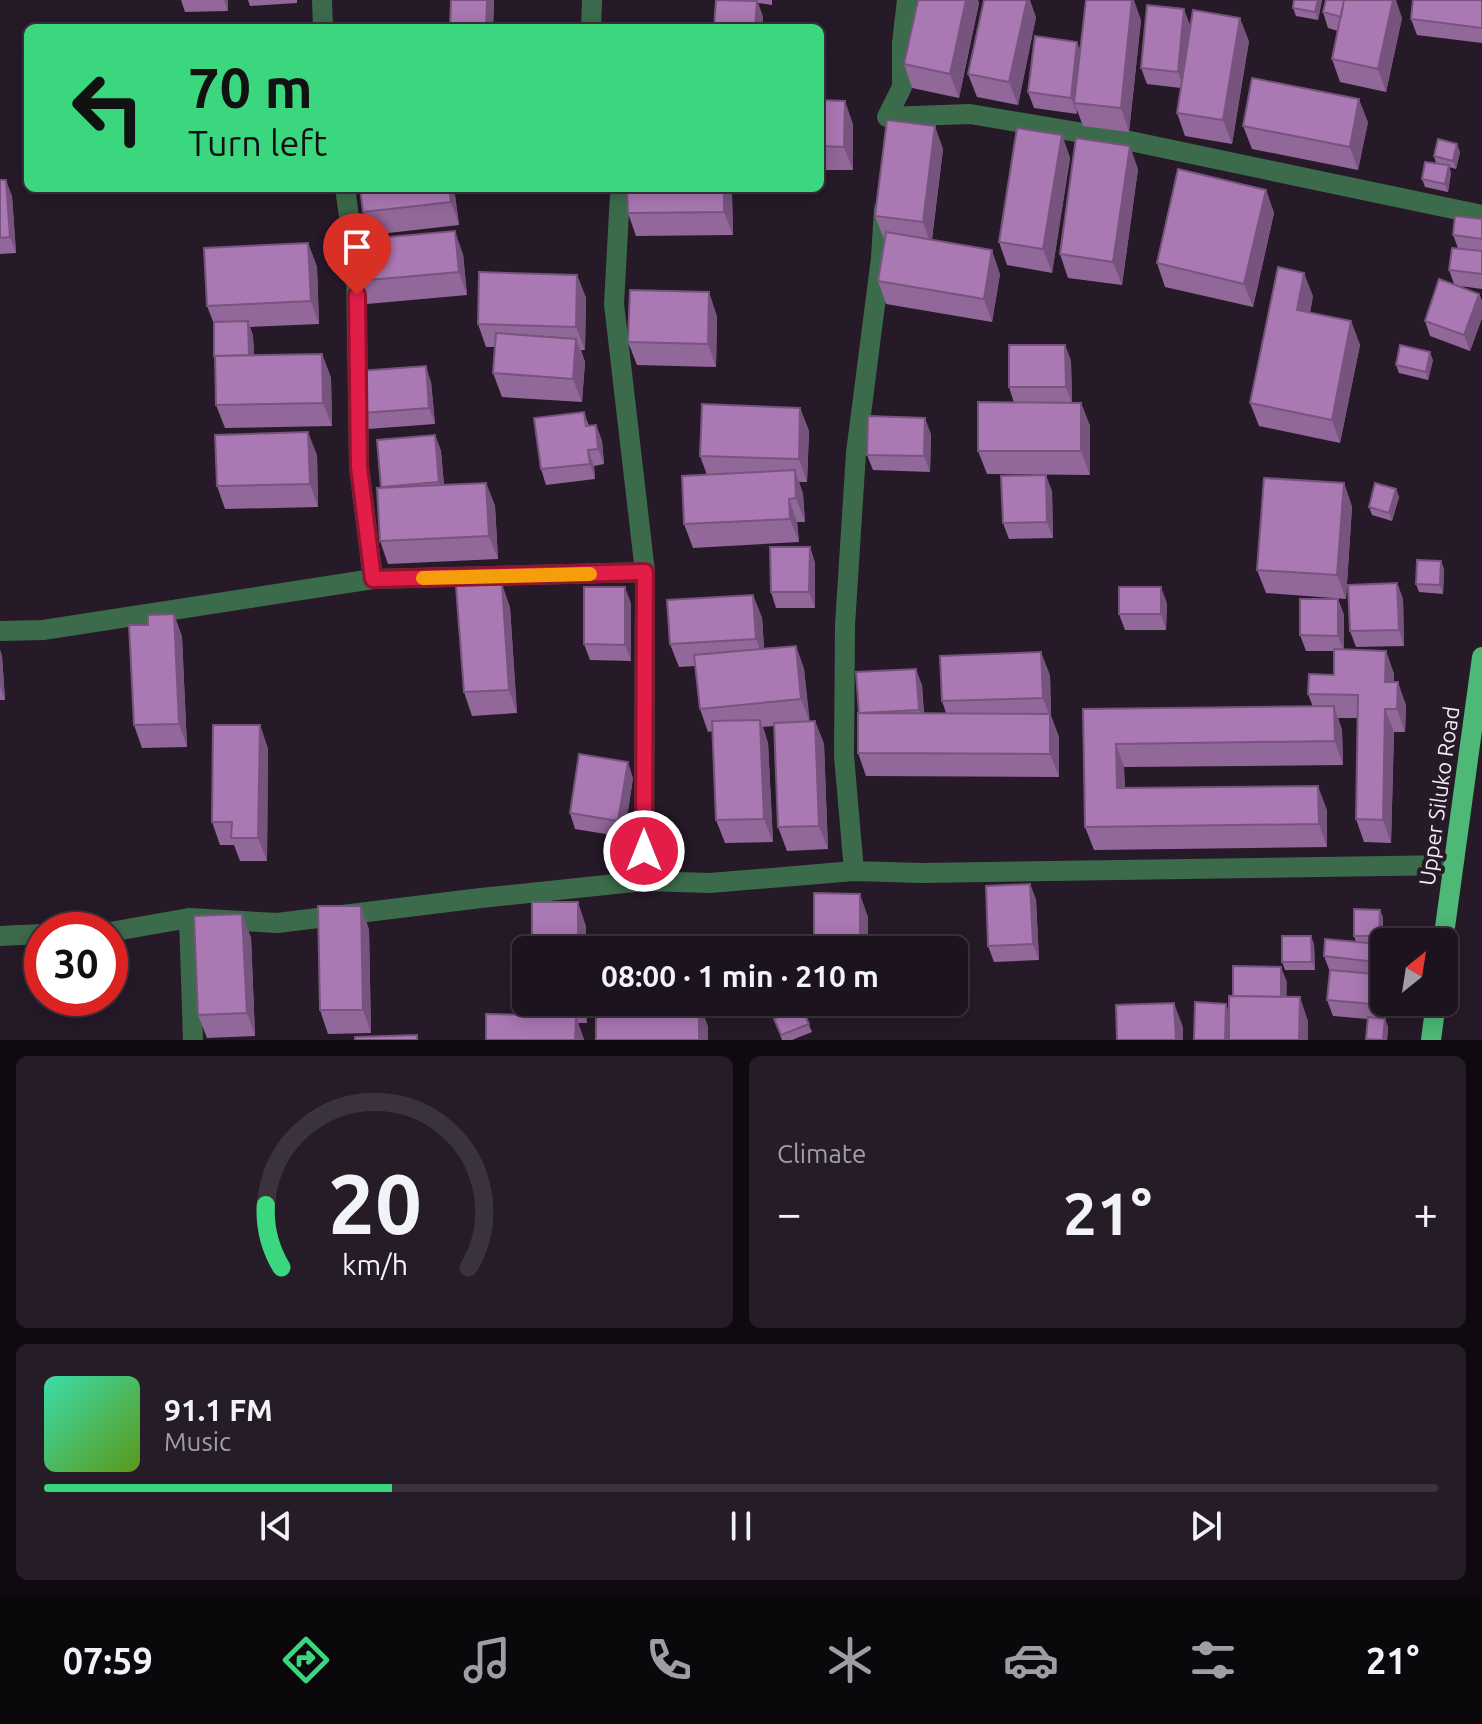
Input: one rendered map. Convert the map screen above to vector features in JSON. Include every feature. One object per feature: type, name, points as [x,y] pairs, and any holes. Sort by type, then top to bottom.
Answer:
[{"type":"main road","name":"Upper Siluko Road","points":[[1445,928],[1482,657]]},
{"type":"main road","points":[[1431,1040],[1434,1016]]},
{"type":"street","points":[[322,0],[323,24]]},
{"type":"street","points":[[591,24],[592,0]]},
{"type":"street","points":[[907,0],[902,43],[902,87],[887,125],[970,114],[1130,141],[1482,215]]},
{"type":"street","points":[[346,192],[356,266],[359,467],[373,579]]},
{"type":"street","points":[[620,192],[614,304],[645,572],[644,881]]},
{"type":"street","points":[[854,871],[844,756],[845,625],[856,453],[881,258],[884,195]]},
{"type":"street","points":[[0,631],[43,630],[373,579],[645,572]]},
{"type":"street","points":[[128,929],[189,918],[277,923],[644,881],[710,883],[854,871],[922,873],[1453,865]]},
{"type":"street","points":[[189,918],[193,1040]]},
{"type":"street","points":[[0,936],[24,935]]},
{"type":"building","points":[[451,0],[487,0],[486,24],[450,24]]},
{"type":"building","points":[[716,0],[757,1],[755,24],[714,24]]},
{"type":"building","points":[[918,0],[966,0],[950,74],[904,64]]},
{"type":"building","points":[[984,0],[1027,0],[1009,82],[968,74]]},
{"type":"building","points":[[1086,0],[1132,0],[1121,108],[1074,103]]},
{"type":"building","points":[[1294,0],[1318,0],[1315,12],[1293,8]]},
{"type":"building","points":[[1326,0],[1344,0],[1341,17],[1323,12]]},
{"type":"building","points":[[1344,0],[1393,0],[1378,69],[1332,59]]},
{"type":"building","points":[[1413,0],[1482,0],[1482,28],[1411,19]]},
{"type":"building","points":[[1147,5],[1184,9],[1178,72],[1141,68]]},
{"type":"building","points":[[1193,10],[1240,18],[1223,120],[1177,113]]},
{"type":"building","points":[[1035,36],[1077,42],[1071,98],[1028,92]]},
{"type":"building","points":[[1252,78],[1359,99],[1350,147],[1243,126]]},
{"type":"building","points":[[824,100],[845,101],[844,147],[824,146]]},
{"type":"building","points":[[887,120],[935,126],[923,222],[875,216]]},
{"type":"building","points":[[1017,128],[1062,135],[1043,249],[999,242]]},
{"type":"building","points":[[1076,138],[1130,146],[1113,262],[1060,254]]},
{"type":"building","points":[[1438,139],[1457,144],[1453,161],[1434,156]]},
{"type":"building","points":[[1425,162],[1449,165],[1445,184],[1422,179]]},
{"type":"building","points":[[1178,169],[1266,190],[1244,284],[1157,263]]},
{"type":"building","points":[[0,180],[6,180],[10,237],[0,238]]},
{"type":"building","points":[[360,192],[450,192],[451,202],[363,212]]},
{"type":"building","points":[[627,192],[724,192],[724,212],[628,213]]},
{"type":"building","points":[[1455,216],[1482,219],[1482,239],[1453,235]]},
{"type":"building","points":[[455,231],[459,272],[358,281],[355,240]]},
{"type":"building","points":[[886,232],[992,250],[984,299],[878,281]]},
{"type":"building","points":[[308,243],[311,301],[207,306],[204,248]]},
{"type":"building","points":[[1452,248],[1482,251],[1482,274],[1449,270]]},
{"type":"building","points":[[1278,267],[1304,273],[1297,310],[1351,321],[1332,420],[1250,403]]},
{"type":"building","points":[[479,272],[577,275],[576,327],[478,324]]},
{"type":"building","points":[[1439,279],[1479,294],[1464,335],[1425,321]]},
{"type":"building","points":[[630,290],[709,292],[708,344],[628,342]]},
{"type":"building","points":[[248,321],[249,355],[214,356],[214,322]]},
{"type":"building","points":[[496,333],[576,339],[573,379],[493,373]]},
{"type":"building","points":[[1009,345],[1065,345],[1066,387],[1009,387]]},
{"type":"building","points":[[1400,345],[1430,352],[1426,372],[1396,365]]},
{"type":"building","points":[[322,354],[323,403],[216,405],[215,356]]},
{"type":"building","points":[[426,366],[429,408],[362,413],[359,371]]},
{"type":"building","points":[[978,402],[1081,403],[1081,451],[978,451]]},
{"type":"building","points":[[702,404],[800,408],[799,459],[700,456]]},
{"type":"building","points":[[584,412],[586,426],[596,425],[598,449],[588,450],[590,464],[541,469],[534,418]]},
{"type":"building","points":[[868,416],[925,418],[924,456],[867,455]]},
{"type":"building","points":[[308,432],[310,484],[217,486],[215,435]]},
{"type":"building","points":[[435,435],[439,482],[381,487],[377,440]]},
{"type":"building","points":[[795,470],[796,498],[789,499],[790,519],[684,524],[682,476]]},
{"type":"building","points":[[1046,475],[1047,522],[1003,523],[1001,476]]},
{"type":"building","points":[[1264,478],[1344,483],[1337,575],[1257,570]]},
{"type":"building","points":[[486,483],[489,536],[380,541],[377,488]]},
{"type":"building","points":[[1375,483],[1396,489],[1389,513],[1369,507]]},
{"type":"building","points":[[770,547],[810,547],[809,592],[771,592]]},
{"type":"building","points":[[1417,560],[1441,561],[1440,585],[1416,584]]},
{"type":"building","points":[[1397,583],[1399,630],[1350,631],[1348,585]]},
{"type":"building","points":[[502,584],[509,690],[464,692],[456,586]]},
{"type":"building","points":[[584,587],[625,587],[625,645],[584,644]]},
{"type":"building","points":[[1119,587],[1161,587],[1161,614],[1119,614]]},
{"type":"building","points":[[753,595],[756,639],[670,644],[667,600]]},
{"type":"building","points":[[1300,599],[1338,599],[1338,636],[1300,635]]},
{"type":"building","points":[[174,614],[179,724],[134,725],[129,625],[148,625],[148,615]]},
{"type":"building","points":[[796,646],[801,699],[700,709],[694,655]]},
{"type":"building","points":[[1334,649],[1386,651],[1385,682],[1398,682],[1397,709],[1385,709],[1383,820],[1356,819],[1358,695],[1308,694],[1309,674],[1334,675]]},
{"type":"building","points":[[1041,652],[1043,698],[942,701],[940,656]]},
{"type":"building","points":[[916,669],[919,710],[859,713],[856,672]]},
{"type":"building","points":[[1334,706],[1335,741],[1116,744],[1117,788],[1318,786],[1319,824],[1085,827],[1083,709]]},
{"type":"building","points":[[858,713],[1050,714],[1050,754],[858,753]]},
{"type":"building","points":[[760,720],[764,819],[716,820],[712,721]]},
{"type":"building","points":[[815,721],[819,826],[778,827],[774,723]]},
{"type":"building","points":[[213,725],[260,725],[258,838],[231,838],[232,822],[212,822]]},
{"type":"building","points":[[579,754],[628,762],[618,821],[570,813]]},
{"type":"building","points":[[1030,884],[1033,944],[988,946],[986,886]]},
{"type":"building","points":[[814,893],[860,894],[860,936],[814,936]]},
{"type":"building","points":[[532,902],[578,902],[578,936],[532,936]]},
{"type":"building","points":[[318,906],[361,906],[363,1010],[320,1010]]},
{"type":"building","points":[[1354,909],[1380,910],[1379,928],[1370,928],[1370,936],[1354,936]]},
{"type":"building","points":[[242,914],[247,1013],[198,1015],[194,916]]},
{"type":"building","points":[[1282,936],[1311,936],[1312,962],[1282,962]]},
{"type":"building","points":[[1325,939],[1370,943],[1370,961],[1324,956]]},
{"type":"building","points":[[1233,966],[1281,967],[1281,997],[1233,996]]},
{"type":"building","points":[[1330,970],[1370,974],[1370,1004],[1327,1000]]},
{"type":"building","points":[[1229,996],[1300,997],[1299,1040],[1229,1040]]},
{"type":"building","points":[[1195,1002],[1226,1004],[1225,1040],[1194,1040]]},
{"type":"building","points":[[1174,1003],[1176,1040],[1117,1040],[1116,1005]]},
{"type":"building","points":[[486,1014],[576,1016],[575,1040],[486,1040]]},
{"type":"building","points":[[596,1016],[699,1016],[699,1040],[596,1040]]},
{"type":"building","points":[[806,1016],[809,1024],[781,1035],[774,1019]]},
{"type":"building","points":[[1368,1017],[1385,1019],[1383,1040],[1366,1039]]},
{"type":"building","points":[[417,1035],[417,1040],[355,1040],[355,1037]]},
{"type":"slow traffic","points":[[423,578],[590,574]]},
{"type":"route","points":[[357,295],[359,467],[373,579],[645,572],[644,851]]}]
